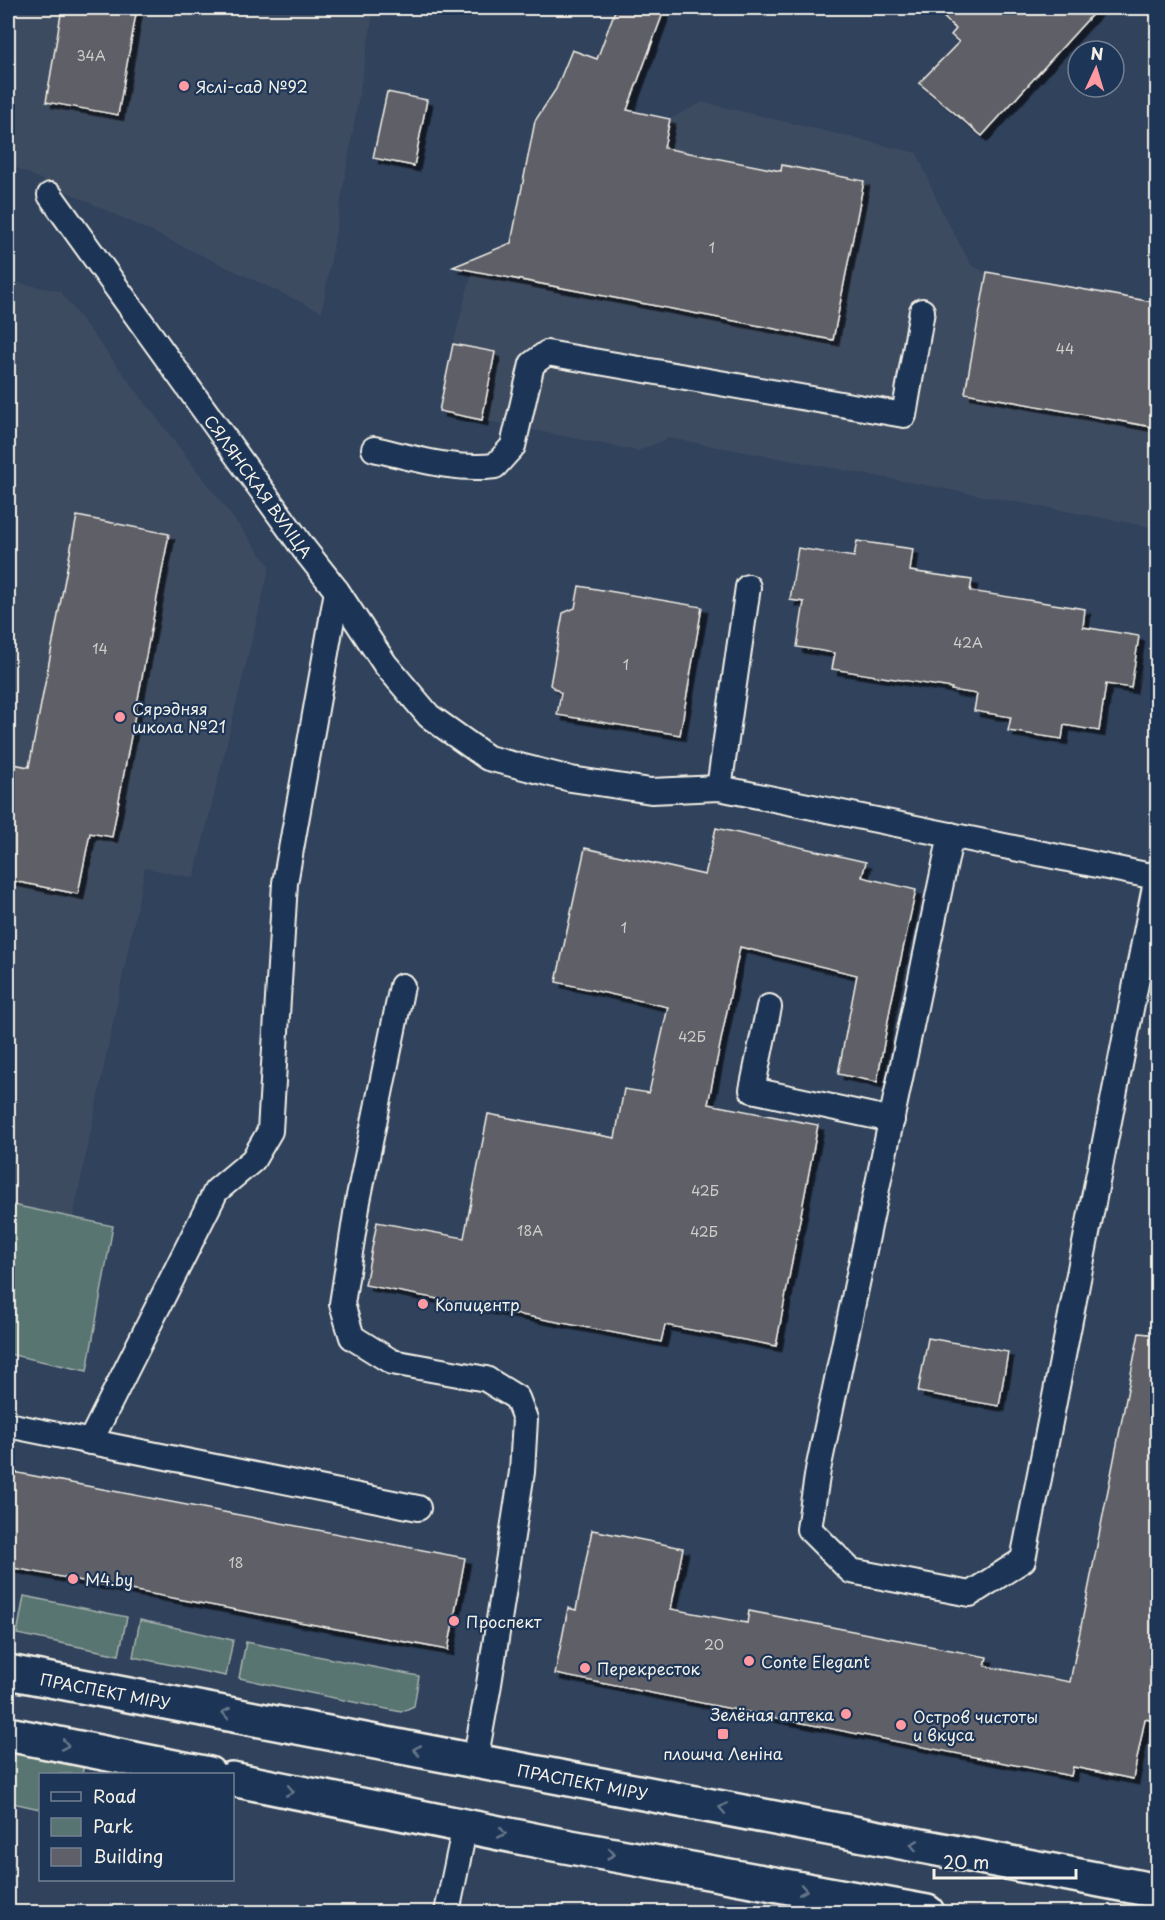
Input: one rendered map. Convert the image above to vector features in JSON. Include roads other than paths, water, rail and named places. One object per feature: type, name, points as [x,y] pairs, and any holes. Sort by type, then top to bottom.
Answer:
[{"type":"main road","name":"ПРАСПЕКТ МІРУ","points":[[8,1672],[1158,1891]]},
{"type":"main road","points":[[8,1734],[204,1773]]},
{"type":"main road","points":[[234,1779],[465,1826],[927,1912]]},
{"type":"lane","name":"СЯЛЯНСКАЯ ВУЛІЦА","points":[[50,195],[304,549],[337,591],[385,664],[429,716],[488,758],[571,779],[651,791],[718,788]]},
{"type":"lane","points":[[374,449],[452,466],[475,469],[495,466],[513,446],[532,364],[547,353],[904,415],[922,310]]},
{"type":"lane","points":[[748,587],[718,788],[1157,874],[1023,1560],[970,1594],[851,1571],[809,1529],[821,1458],[951,835]]},
{"type":"lane","points":[[90,1442],[216,1191],[253,1160],[270,1131],[285,884],[337,591]]},
{"type":"lane","points":[[402,986],[358,1201],[342,1304],[352,1337],[392,1362],[486,1379],[517,1398],[525,1419],[520,1483],[475,1761]]},
{"type":"lane","points":[[769,1007],[752,1090],[892,1120]]},
{"type":"lane","points":[[8,1425],[418,1508]]},
{"type":"lane","points":[[447,1912],[465,1826]]},
{"type":"place","name":"Яслі-сад №92","points":[[184,86]]},
{"type":"place","name":"Сярэдняя школа №21","points":[[120,717]]},
{"type":"place","name":"Копицентр","points":[[423,1304]]},
{"type":"place","name":"М4.by","points":[[73,1579]]},
{"type":"place","name":"Проспект","points":[[454,1621]]},
{"type":"place","name":"Conte Elegant","points":[[749,1661]]},
{"type":"place","name":"Перекресток","points":[[585,1668]]},
{"type":"place","name":"Зелёная аптека","points":[[846,1714]]},
{"type":"place","name":"Остров чистоты и вкуса","points":[[901,1725]]},
{"type":"place","name":"плошча Леніна","points":[[723,1734]]}]
